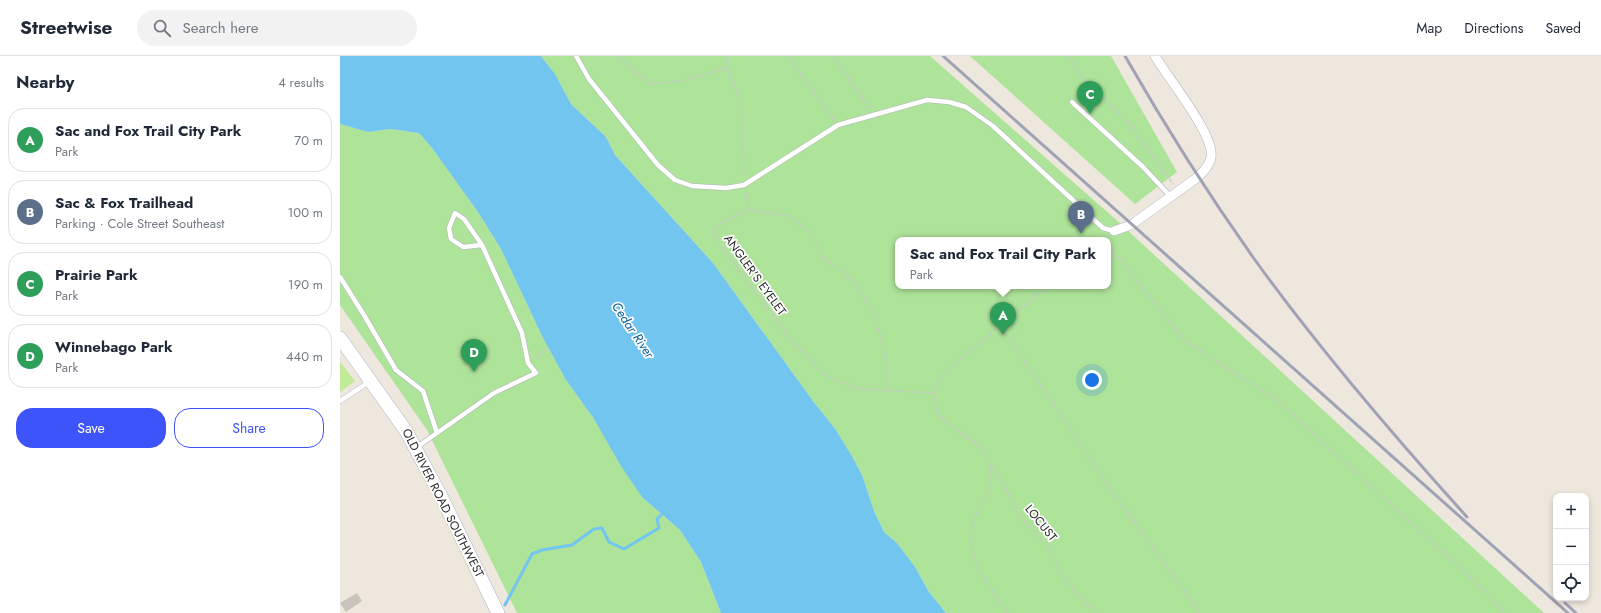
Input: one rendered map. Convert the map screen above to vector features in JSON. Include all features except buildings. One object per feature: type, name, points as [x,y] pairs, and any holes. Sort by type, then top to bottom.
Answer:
[{"type":"street","points":[[1114,231],[1131,225],[1198,178],[1205,170],[1212,156],[1211,146],[1203,130],[1155,56]]},
{"type":"street","name":"OLD RIVER ROAD SOUTHWEST","points":[[340,338],[406,431],[416,448],[498,613]]},
{"type":"lane","points":[[576,56],[589,79],[658,164],[676,180],[692,186],[726,188],[744,185],[838,125],[927,100],[949,102],[966,107],[993,126],[1103,228],[1114,231]]},
{"type":"lane","points":[[1072,102],[1142,167],[1174,194]]},
{"type":"lane","points":[[416,448],[494,392],[536,372],[528,363],[522,333],[482,245],[464,219],[454,213],[449,228],[451,239],[463,247],[482,245]]},
{"type":"lane","points":[[340,277],[396,370],[423,391],[437,433]]},
{"type":"lane","points":[[340,401],[370,381]]},
{"type":"path","points":[[617,56],[650,84],[686,80],[727,68]]},
{"type":"path","points":[[726,56],[727,68],[741,102],[744,185],[749,210],[789,216],[810,232],[823,259],[842,270],[859,289],[876,318],[887,366],[885,390]]},
{"type":"path","points":[[788,56],[838,125]]},
{"type":"path","points":[[833,56],[874,115]]},
{"type":"path","points":[[1069,56],[1080,75],[1115,108],[1133,128],[1174,194]]},
{"type":"path","name":"ANGLER'S EYELET","points":[[749,210],[723,222],[713,232],[723,249],[792,341],[824,374],[858,389],[933,393]]},
{"type":"path","points":[[1111,248],[1184,340],[1278,401],[1465,572],[1506,613]]},
{"type":"path","points":[[933,393],[937,382],[946,371],[1044,289]]},
{"type":"path","points":[[1001,326],[1101,475],[1200,613]]},
{"type":"path","points":[[528,363],[548,348]]},
{"type":"path","name":"LOCUST","points":[[933,393],[940,418],[978,443],[986,452],[989,460],[1023,519],[1040,538],[1046,541],[1058,569],[1074,591],[1096,613]]},
{"type":"path","points":[[989,460],[992,469],[989,487],[975,516],[971,531],[971,543],[974,556],[982,575],[1008,613]]},
{"type":"green space","points":[[541,56],[930,56],[1113,217],[1544,613],[946,613],[929,592],[915,567],[897,543],[884,532],[874,511],[862,475],[836,430],[813,401],[713,263],[615,155],[606,137],[571,104],[555,74]]},
{"type":"green space","points":[[970,56],[1111,56],[1177,172],[1135,204]]},
{"type":"green space","points":[[340,124],[368,132],[390,129],[419,133],[432,148],[478,212],[501,249],[543,338],[566,380],[594,419],[642,497],[680,530],[701,562],[721,613],[517,613],[427,430],[340,305]]},
{"type":"green space","points":[[340,362],[355,381],[340,392]]},
{"type":"water","name":"Cedar River","points":[[340,56],[541,56],[555,74],[571,104],[606,137],[615,155],[713,263],[813,401],[836,430],[862,475],[874,511],[884,532],[897,543],[915,567],[929,592],[946,613],[721,613],[701,562],[680,530],[642,497],[621,466],[594,419],[566,380],[543,338],[501,249],[478,212],[432,148],[419,133],[390,129],[368,132],[340,124]]},
{"type":"waterway","points":[[505,605],[532,554],[542,550],[572,545],[594,529],[602,528],[609,542],[624,549],[659,528],[657,519],[664,512]]},
{"type":"railway","points":[[943,56],[1568,613]]},
{"type":"railway","points":[[1125,56],[1171,134],[1204,185],[1280,294],[1358,392],[1467,517]]},
{"type":"railway","points":[[1565,603],[1576,613]]},
{"type":"place","name":"Prairie Park","points":[[1090,114]]},
{"type":"place","name":"Sac & Fox Trailhead","points":[[1081,234]]},
{"type":"place","name":"Sac and Fox Trail City Park","points":[[1003,335]]},
{"type":"place","name":"Winnebago Park","points":[[474,372]]}]
